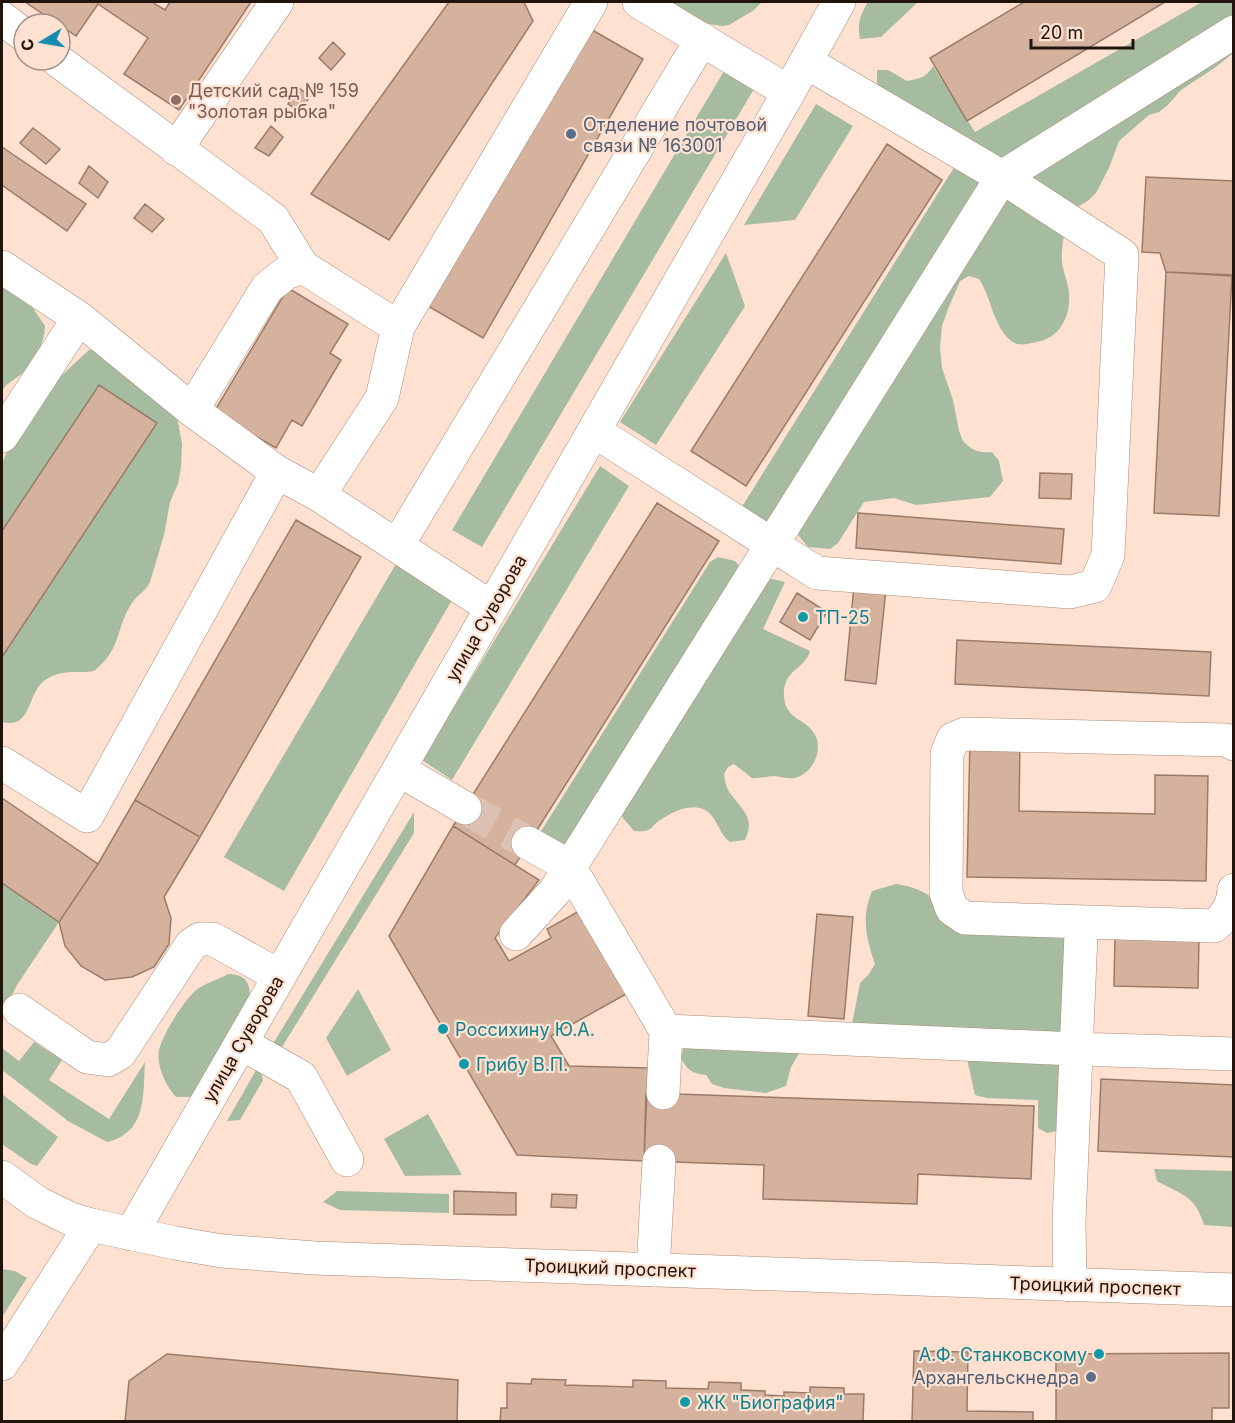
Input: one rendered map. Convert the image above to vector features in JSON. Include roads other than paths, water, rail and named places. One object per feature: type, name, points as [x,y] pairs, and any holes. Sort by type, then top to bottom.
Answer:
[{"type":"street","points":[[176,149],[277,2]]},
{"type":"street","points":[[319,495],[382,398],[398,327],[591,2]]},
{"type":"street","points":[[639,2],[789,92]]},
{"type":"street","name":"улица Суворова","points":[[131,1234],[789,92],[838,2]]},
{"type":"street","points":[[516,934],[555,891],[1002,177],[1233,32]]},
{"type":"street","points":[[397,546],[702,39]]},
{"type":"street","points":[[594,431],[817,573],[1070,592],[1095,586],[1108,555],[1122,255],[1002,177],[806,62]]},
{"type":"street","points":[[72,71],[273,219],[303,267],[398,327]]},
{"type":"street","points":[[2,267],[79,318],[192,410],[277,472],[319,495],[492,608]]},
{"type":"street","points":[[192,410],[267,288],[286,273],[303,267]]},
{"type":"street","points":[[2,436],[79,318]]},
{"type":"street","points":[[2,763],[87,816],[277,472]]},
{"type":"street","points":[[1233,744],[1226,740],[964,734],[953,739],[947,754],[946,893],[952,909],[965,918],[1214,926],[1223,918],[1233,902],[1233,890]]},
{"type":"street","points":[[399,770],[465,808]]},
{"type":"street","points":[[528,843],[569,866],[666,1031],[663,1093]]},
{"type":"street","points":[[1070,1285],[1069,1222],[1081,934],[1076,922]]},
{"type":"street","points":[[19,1010],[87,1057],[108,1060],[120,1053],[191,945],[200,939],[213,939],[279,976]]},
{"type":"street","points":[[666,1031],[1233,1054]]},
{"type":"street","points":[[241,1043],[301,1077],[347,1161]]},
{"type":"street","points":[[653,1270],[659,1161]]},
{"type":"street","name":"Троицкий проспект","points":[[2,1177],[38,1203],[91,1226],[222,1251],[315,1258],[1233,1290]]},
{"type":"street","points":[[2,1364],[91,1226]]},
{"type":"tunnel","points":[[465,808],[528,843]]},
{"type":"place","name":"Детский сад № 159 \"Золотая рыбка\"","points":[[176,100]]},
{"type":"place","name":"Отделение почтовой связи № 163001","points":[[571,134]]},
{"type":"place","name":"ТП-25","points":[[803,617]]},
{"type":"place","name":"Россихину Ю.А.","points":[[443,1029]]},
{"type":"place","name":"Грибу В.П.","points":[[464,1064]]},
{"type":"place","name":"А.Ф. Станковскому","points":[[1099,1354]]},
{"type":"place","name":"Архангельскнедра","points":[[1091,1377]]},
{"type":"place","name":"ЖК \"Биография\"","points":[[685,1402]]}]
